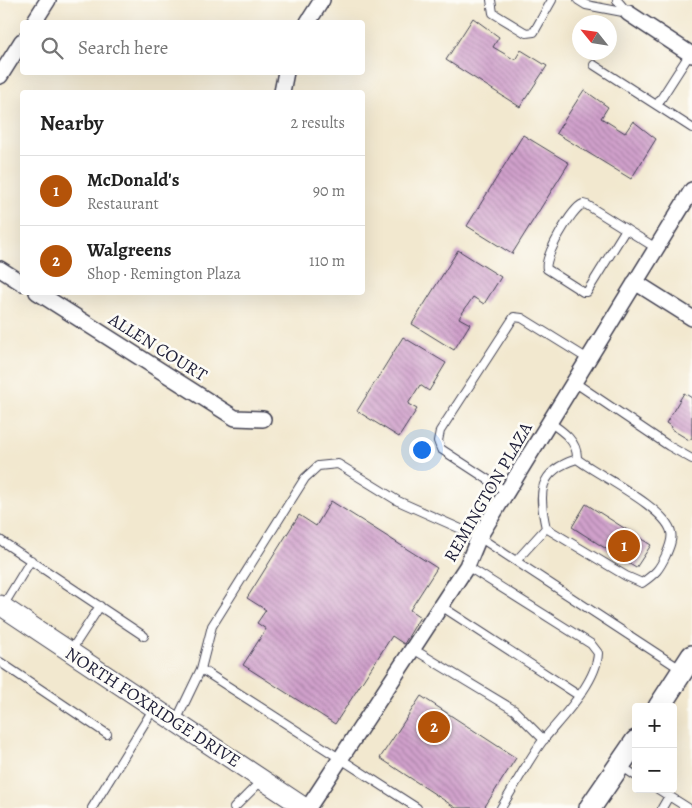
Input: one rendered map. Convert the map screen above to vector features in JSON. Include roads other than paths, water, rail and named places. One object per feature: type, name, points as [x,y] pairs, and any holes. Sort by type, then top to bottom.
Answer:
[{"type":"main road","points":[[662,703],[688,664]]},
{"type":"main road","points":[[590,808],[627,770],[634,748]]},
{"type":"street","points":[[35,20],[48,0]]},
{"type":"street","points":[[309,20],[322,0]]},
{"type":"street","points":[[628,13],[691,53]]},
{"type":"street","points":[[0,76],[20,43]]},
{"type":"street","points":[[282,90],[285,75]]},
{"type":"street","name":"REMINGTON PLAZA","points":[[306,808],[467,566],[479,537],[692,190]]},
{"type":"street","points":[[0,269],[20,282]]},
{"type":"street","points":[[635,282],[692,318]]},
{"type":"street","name":"ALLEN COURT","points":[[42,295],[235,418],[263,418]]},
{"type":"street","name":"NORTH FOXRIDGE DRIVE","points":[[1,607],[154,708],[176,720],[306,808]]},
{"type":"lane","points":[[491,0],[493,13],[526,33],[534,32],[552,0]]},
{"type":"lane","points":[[578,0],[586,5],[628,13]]},
{"type":"lane","points":[[617,0],[628,13]]},
{"type":"lane","points":[[656,105],[691,53]]},
{"type":"lane","points":[[594,64],[692,128]]},
{"type":"lane","points":[[626,229],[587,292],[583,292],[547,269],[546,258],[578,206],[587,205],[626,229],[656,248]]},
{"type":"lane","points":[[507,492],[441,450],[438,441],[440,431],[514,317],[522,318],[588,359]]},
{"type":"lane","points":[[574,382],[669,446],[692,459]]},
{"type":"lane","points":[[549,422],[570,440],[577,452],[577,459]]},
{"type":"lane","points":[[577,459],[656,511],[671,533],[670,548],[658,571],[642,583],[626,576],[546,528],[540,498],[546,479],[555,468],[577,459]]},
{"type":"lane","points":[[176,720],[201,669],[212,626],[305,478],[318,466],[338,464],[398,501],[479,537],[688,664]]},
{"type":"lane","points":[[516,561],[546,528]]},
{"type":"lane","points":[[0,540],[144,636]]},
{"type":"lane","points":[[1,607],[31,560]]},
{"type":"lane","points":[[467,566],[591,644],[598,653],[598,664],[562,720],[544,740],[501,808]]},
{"type":"lane","points":[[70,652],[100,606]]},
{"type":"lane","points":[[441,606],[578,695]]},
{"type":"lane","points":[[413,649],[514,710],[544,740]]},
{"type":"lane","points":[[0,662],[107,734]]},
{"type":"lane","points":[[201,669],[417,808]]},
{"type":"lane","points":[[92,808],[154,708]]},
{"type":"lane","points":[[234,808],[262,780]]},
{"type":"lane","points":[[664,793],[688,808]]},
{"type":"lane","points":[[662,808],[668,796]]},
{"type":"place","name":"McDonald's","points":[[624,546]]},
{"type":"place","name":"Walgreens","points":[[434,727]]}]
